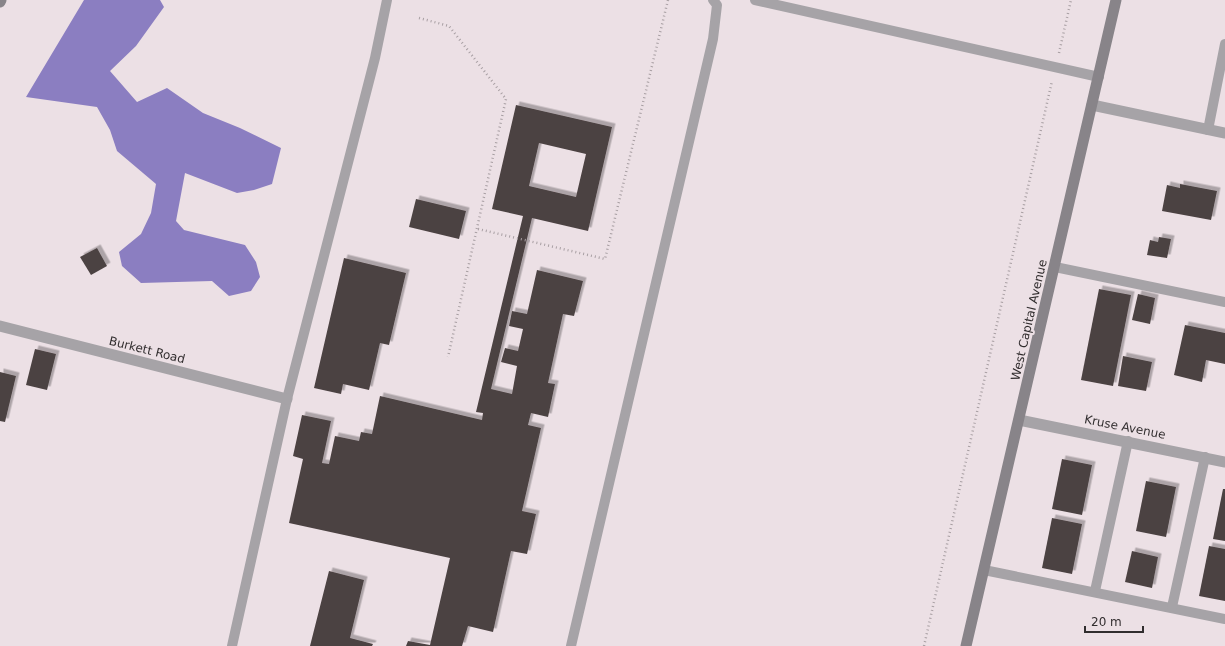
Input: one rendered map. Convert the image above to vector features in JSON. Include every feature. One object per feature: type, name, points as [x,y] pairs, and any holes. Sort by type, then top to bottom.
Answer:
[{"type":"main road","name":"West Capital Avenue","points":[[966,646],[1116,0]]},
{"type":"street","points":[[1092,105],[1225,133]]},
{"type":"street","name":"Burkett Road","points":[[0,326],[287,400]]},
{"type":"street","name":"Kruse Avenue","points":[[1019,420],[1225,462]]},
{"type":"lane","points":[[232,646],[287,400],[373,66],[387,0]]},
{"type":"lane","points":[[572,646],[713,40],[717,5],[713,0]]},
{"type":"lane","points":[[755,0],[1099,77]]},
{"type":"lane","points":[[1208,130],[1225,44]]},
{"type":"lane","points":[[1055,267],[1225,302]]},
{"type":"lane","points":[[1095,591],[1128,441]]},
{"type":"lane","points":[[1172,607],[1205,457]]},
{"type":"lane","points":[[984,570],[1095,591],[1225,619]]},
{"type":"path","points":[[478,229],[605,259],[668,0]]},
{"type":"path","points":[[924,646],[1071,0]]},
{"type":"path","points":[[419,18],[449,26],[506,99],[448,358]]},
{"type":"shaded area","points":[[84,0],[160,0],[164,7],[136,46],[110,71],[137,102],[167,88],[203,113],[240,128],[281,148],[272,184],[254,190],[237,193],[185,173],[176,221],[184,230],[245,245],[256,262],[260,277],[251,291],[229,296],[212,281],[141,283],[122,266],[119,252],[141,234],[151,213],[156,184],[117,151],[110,130],[97,107],[26,97]]},
{"type":"building","points":[[516,105],[612,127],[588,231],[532,218],[491,389],[512,394],[517,366],[501,362],[505,348],[518,351],[523,329],[509,326],[512,311],[527,314],[537,270],[583,281],[574,316],[563,314],[548,383],[555,384],[548,417],[531,413],[528,425],[541,428],[522,511],[536,514],[527,554],[511,551],[493,632],[468,626],[462,646],[406,646],[408,641],[430,645],[450,558],[289,523],[303,459],[293,456],[302,415],[331,421],[322,463],[329,464],[335,436],[359,441],[361,432],[372,434],[380,396],[482,420],[483,413],[476,412],[523,216],[492,209]],"holes":[[[539,143],[586,154],[576,197],[529,186]]]},
{"type":"building","points":[[1180,184],[1217,191],[1211,220],[1162,211],[1167,185],[1180,188]]},
{"type":"building","points":[[416,199],[466,211],[459,239],[409,227]]},
{"type":"building","points":[[1159,237],[1171,239],[1167,258],[1147,255],[1150,240],[1158,242]]},
{"type":"building","points":[[97,248],[107,266],[91,275],[80,257]]},
{"type":"building","points":[[344,258],[406,273],[389,345],[380,343],[369,390],[343,384],[341,394],[314,388]]},
{"type":"building","points":[[1099,289],[1131,295],[1113,386],[1081,380]]},
{"type":"building","points":[[1138,294],[1155,298],[1150,324],[1132,320]]},
{"type":"building","points":[[1185,325],[1225,333],[1225,364],[1206,360],[1202,382],[1174,375]]},
{"type":"building","points":[[35,349],[56,354],[47,390],[26,385]]},
{"type":"building","points":[[1123,356],[1152,362],[1146,391],[1118,386]]},
{"type":"building","points":[[0,372],[16,376],[5,422],[0,421]]},
{"type":"building","points":[[1062,459],[1092,465],[1082,515],[1052,509]]},
{"type":"building","points":[[1146,481],[1176,487],[1166,537],[1136,531]]},
{"type":"building","points":[[1223,489],[1225,489],[1225,541],[1213,539]]},
{"type":"building","points":[[1052,518],[1082,524],[1072,574],[1042,568]]},
{"type":"building","points":[[1209,546],[1225,549],[1225,601],[1199,596]]},
{"type":"building","points":[[1132,551],[1158,557],[1152,588],[1125,582]]},
{"type":"building","points":[[329,571],[364,580],[350,638],[373,644],[372,646],[310,646]]}]
